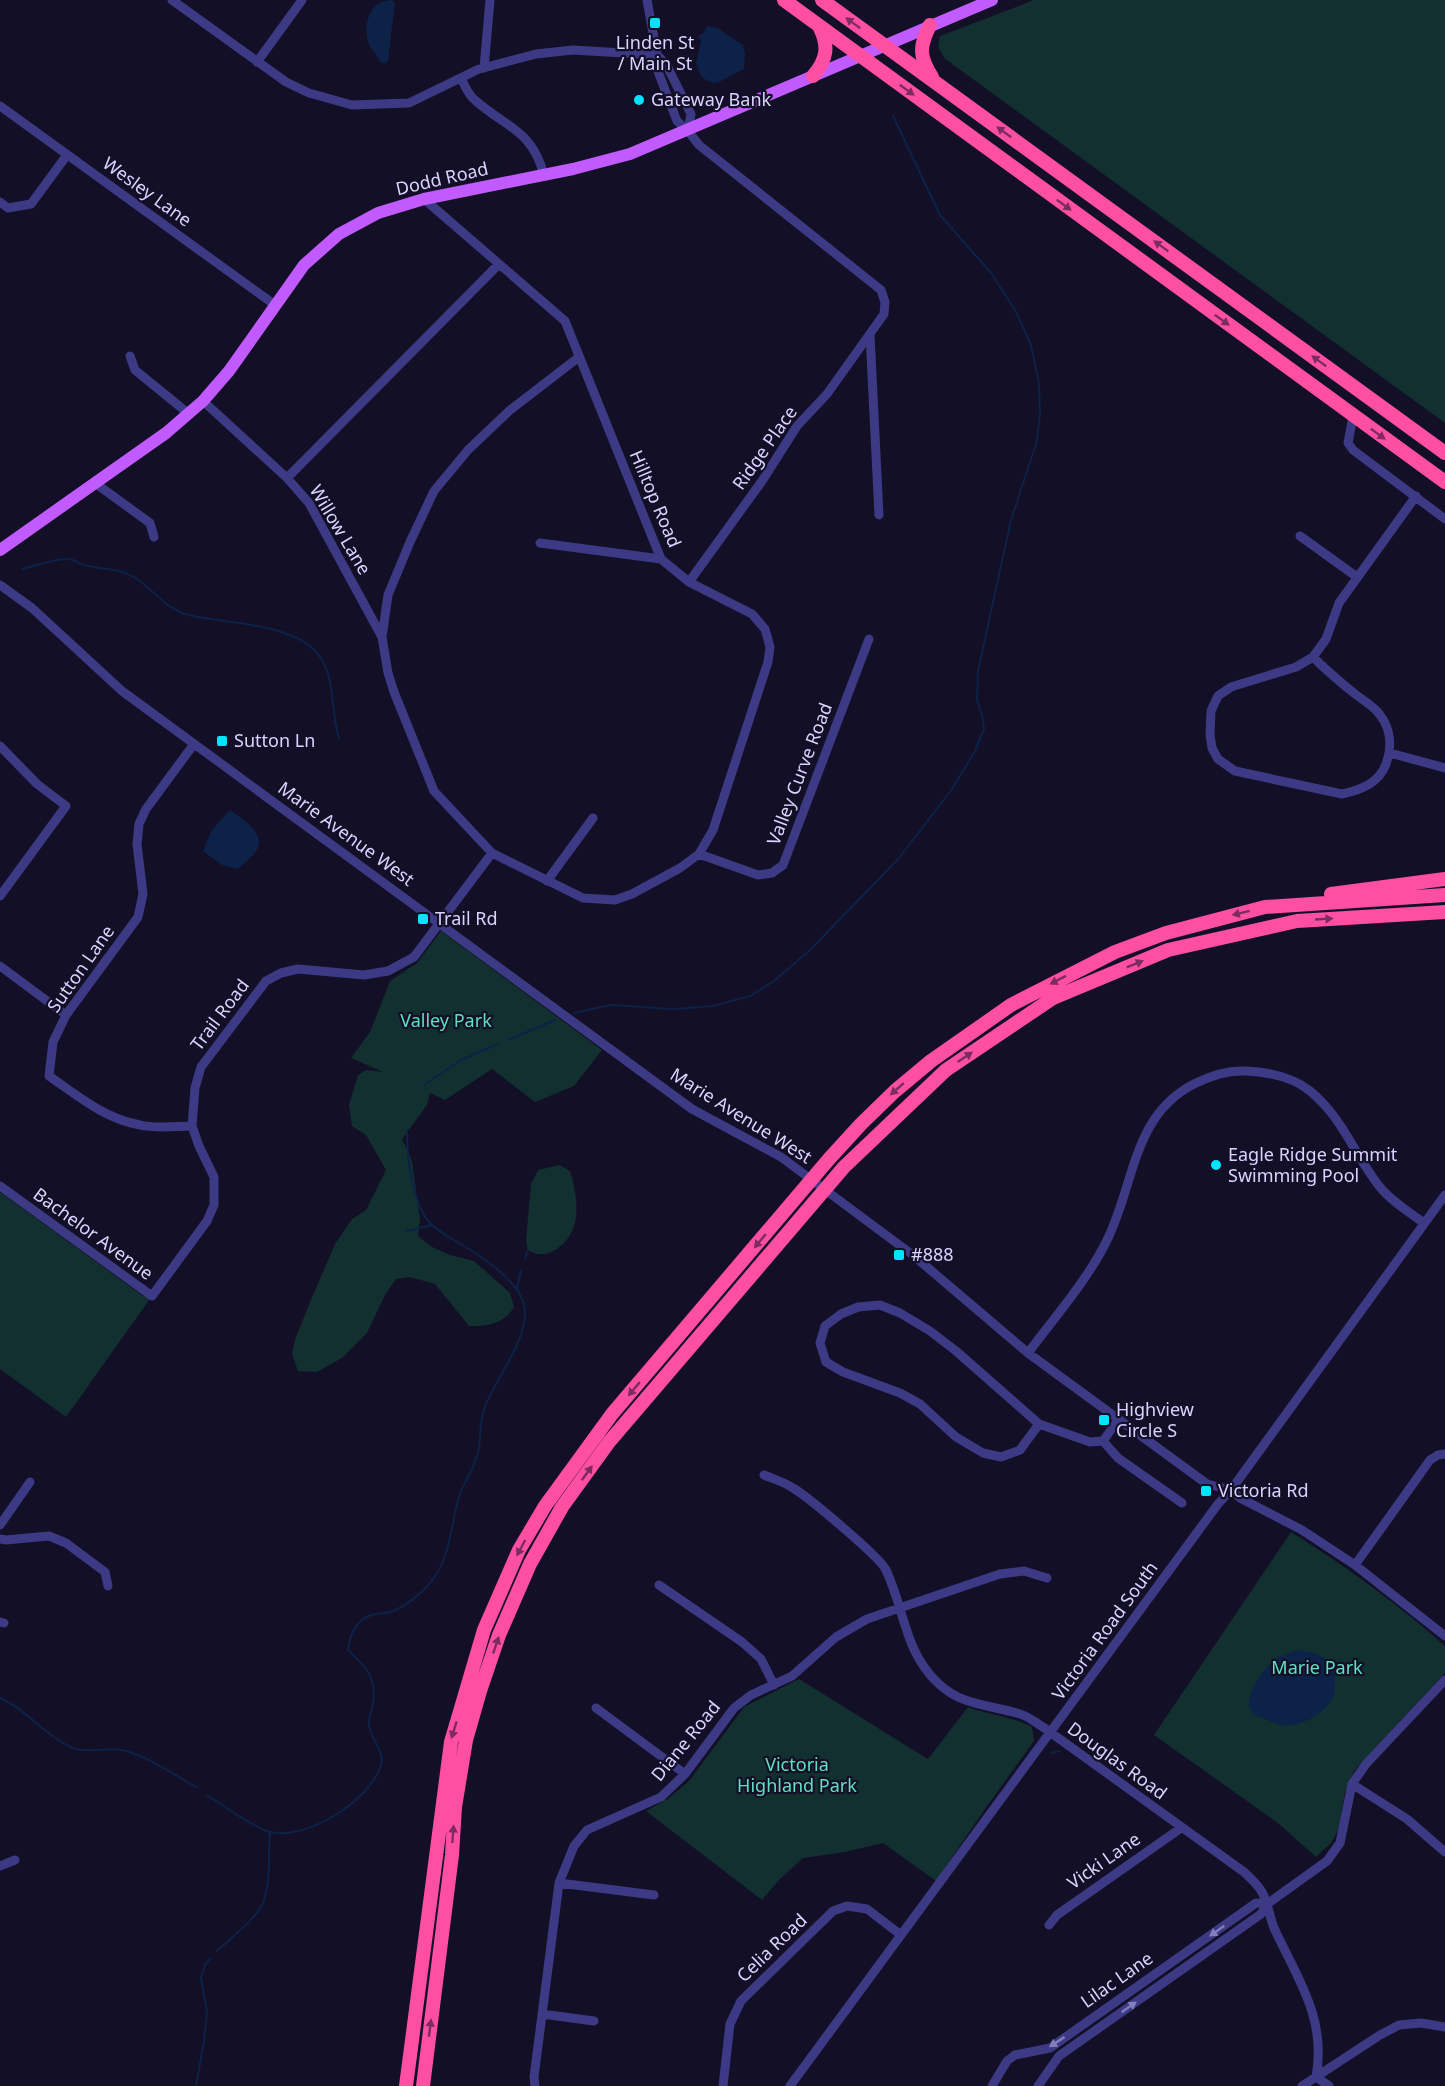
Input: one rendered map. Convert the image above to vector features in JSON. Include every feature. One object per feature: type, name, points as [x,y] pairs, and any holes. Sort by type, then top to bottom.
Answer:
[{"type":"highway","points":[[784,0],[1445,482]]},
{"type":"highway","points":[[822,0],[1445,453]]},
{"type":"highway","points":[[813,76],[823,63],[826,49],[825,39],[819,26]]},
{"type":"highway","points":[[930,26],[923,42],[922,56],[934,81]]},
{"type":"highway","points":[[1353,416],[1362,408],[1373,408],[1445,459]]},
{"type":"highway","points":[[1402,452],[1445,476]]},
{"type":"highway","points":[[406,2086],[451,1742],[484,1630],[519,1550],[545,1506],[612,1414],[798,1196],[861,1124],[931,1061],[1011,1005],[1115,952],[1166,933],[1310,897],[1445,879]]},
{"type":"highway","points":[[1265,907],[1445,895]]},
{"type":"highway","points":[[423,2085],[452,1855],[455,1807],[466,1740],[499,1635],[530,1564],[562,1507],[609,1442],[844,1167],[946,1070],[1053,998],[1168,950],[1297,921],[1445,912]]},
{"type":"main road","name":"Dodd Road","points":[[0,550],[166,433],[203,401],[229,371],[304,265],[339,234],[378,213],[424,199],[544,175],[630,154],[992,0]]},
{"type":"street","points":[[172,0],[286,82],[309,93],[352,105],[409,103],[484,68],[536,54],[573,51],[657,55],[666,64],[691,114],[688,130]]},
{"type":"street","points":[[257,62],[302,0]]},
{"type":"street","points":[[484,68],[490,0]]},
{"type":"street","name":"Ridge Place","points":[[647,0],[657,55],[657,69],[677,121],[688,130],[699,145],[881,290],[885,302],[884,315],[827,394],[797,426],[762,481],[689,582]]},
{"type":"street","points":[[461,78],[468,93],[475,101],[516,128],[529,143],[540,161],[544,175]]},
{"type":"street","name":"Wesley Lane","points":[[0,106],[274,305]]},
{"type":"street","points":[[0,202],[8,207],[31,204],[67,155]]},
{"type":"street","name":"Hilltop Road","points":[[424,199],[566,321],[661,559],[689,582],[753,614],[765,629],[770,647],[768,662],[713,830],[699,854]]},
{"type":"street","points":[[287,477],[499,264]]},
{"type":"street","points":[[870,335],[879,515]]},
{"type":"street","points":[[130,356],[135,370],[189,414]]},
{"type":"street","points":[[579,357],[509,411],[468,450],[434,492],[388,595],[382,637],[394,692],[434,791],[492,853],[583,898],[615,900],[632,894],[681,868],[699,854]]},
{"type":"street","name":"Willow Lane","points":[[203,401],[287,477],[309,503],[382,637]]},
{"type":"street","points":[[1353,416],[1348,443],[1353,450],[1445,519]]},
{"type":"street","points":[[95,483],[150,523],[154,537]]},
{"type":"street","points":[[1313,657],[1333,677],[1380,714],[1389,733],[1390,753],[1384,769],[1373,782],[1359,790],[1342,794],[1235,771],[1218,759],[1212,748],[1211,711],[1218,696],[1231,687],[1296,667],[1313,657],[1326,639],[1339,603],[1416,496]]},
{"type":"street","points":[[1300,536],[1357,577]]},
{"type":"street","points":[[540,543],[661,559]]},
{"type":"street","name":"Marie Avenue West","points":[[0,585],[32,608],[122,691],[692,1109],[785,1160],[914,1256],[1028,1353],[1118,1420],[1206,1484],[1231,1490],[1240,1498],[1302,1530],[1355,1565],[1445,1636]]},
{"type":"street","name":"Valley Curve Road","points":[[699,854],[758,875],[772,873],[783,865],[869,639]]},
{"type":"street","name":"Sutton Lane","points":[[192,1126],[141,1126],[116,1118],[93,1107],[49,1076],[53,1042],[66,1016],[138,917],[143,894],[136,844],[139,824],[147,809],[194,744]]},
{"type":"street","points":[[0,746],[38,784],[66,807],[0,896]]},
{"type":"street","points":[[1390,753],[1445,768]]},
{"type":"street","points":[[547,882],[593,818]]},
{"type":"street","name":"Trail Road","points":[[184,1252],[207,1221],[214,1205],[214,1177],[192,1126],[195,1088],[201,1067],[266,981],[281,973],[298,969],[364,975],[388,971],[414,957],[492,853]]},
{"type":"street","points":[[0,966],[66,1016]]},
{"type":"street","points":[[1028,1353],[1084,1277],[1108,1239],[1124,1202],[1141,1142],[1152,1120],[1179,1092],[1212,1076],[1237,1070],[1262,1071],[1286,1078],[1309,1090],[1335,1115],[1379,1186],[1395,1202],[1424,1223]]},
{"type":"street","name":"Bachelor Avenue","points":[[0,1186],[152,1296],[184,1252]]},
{"type":"street","name":"Victoria Road South","points":[[790,2086],[1218,1504],[1231,1490],[1445,1195]]},
{"type":"street","points":[[1039,1424],[1020,1450],[1001,1458],[983,1453],[956,1437],[920,1404],[900,1393],[843,1372],[826,1362],[820,1343],[825,1326],[841,1314],[858,1307],[880,1305],[900,1313],[930,1331],[956,1351],[1039,1424],[1090,1442],[1103,1441]]},
{"type":"street","points":[[1103,1441],[1118,1420]]},
{"type":"street","points":[[1103,1441],[1118,1458],[1182,1503]]},
{"type":"street","points":[[1355,1565],[1431,1460],[1438,1455],[1445,1454]]},
{"type":"street","name":"Douglas Road","points":[[764,1475],[794,1488],[884,1566],[907,1634],[920,1662],[940,1686],[966,1702],[1022,1714],[1244,1872],[1261,1889],[1273,1926],[1303,1984],[1313,2013],[1318,2044],[1316,2076]]},
{"type":"street","points":[[0,1525],[30,1482]]},
{"type":"street","points":[[0,1539],[49,1536],[66,1543],[105,1572],[108,1586]]},
{"type":"street","name":"Diane Road","points":[[535,2086],[534,2077],[559,1883],[574,1846],[586,1830],[661,1797],[685,1774],[734,1708],[751,1695],[792,1676],[836,1637],[867,1619],[1000,1574],[1024,1571],[1047,1578]]},
{"type":"street","points":[[659,1585],[742,1642],[761,1659],[774,1685]]},
{"type":"street","name":"Lilac Lane","points":[[1038,2086],[1059,2056],[1261,1914],[1267,1904],[1327,1861],[1340,1843],[1352,1784],[1366,1764],[1445,1680]]},
{"type":"street","points":[[596,1708],[685,1774]]},
{"type":"street","points":[[1352,1784],[1407,1819],[1445,1852]]},
{"type":"street","name":"Vicki Lane","points":[[1049,1924],[1057,1915],[1181,1828]]},
{"type":"street","points":[[0,1866],[15,1860]]},
{"type":"street","points":[[559,1883],[654,1895]]},
{"type":"street","name":"Lilac Lane","points":[[992,2086],[1007,2061],[1015,2055],[1050,2048],[1256,1903],[1267,1904]]},
{"type":"street","name":"Celia Road","points":[[723,2086],[730,2024],[741,2001],[833,1911],[847,1906],[867,1909],[902,1935]]},
{"type":"street","points":[[542,2014],[594,2021]]},
{"type":"street","points":[[1302,2086],[1399,2025],[1421,2023],[1445,2027]]},
{"type":"street","points":[[1316,2076],[1329,2086]]},
{"type":"green space","points":[[1034,0],[1445,0],[1445,423],[944,58],[938,46],[940,36]]},
{"type":"green space","name":"Valley Park","points":[[441,931],[602,1050],[574,1086],[535,1102],[492,1069],[445,1100],[430,1093],[427,1105],[402,1139],[412,1161],[420,1220],[418,1236],[430,1246],[450,1255],[474,1261],[510,1293],[514,1307],[510,1313],[495,1323],[469,1326],[435,1284],[410,1277],[396,1279],[385,1295],[367,1333],[342,1358],[317,1372],[298,1371],[292,1354],[295,1340],[335,1244],[352,1219],[366,1210],[386,1170],[366,1135],[352,1126],[349,1105],[358,1075],[366,1070],[383,1072],[351,1058],[370,1032],[390,981],[417,963]]},
{"type":"green space","points":[[560,1165],[570,1171],[573,1181],[576,1202],[575,1223],[566,1241],[558,1248],[547,1254],[536,1253],[528,1250],[526,1241],[531,1184],[538,1170]]},
{"type":"green space","points":[[0,1192],[143,1296],[152,1296],[66,1417],[0,1369]]},
{"type":"green space","name":"Marie Park","points":[[1291,1532],[1370,1586],[1445,1646],[1445,1673],[1354,1771],[1345,1792],[1338,1831],[1331,1843],[1316,1857],[1278,1823],[1154,1735]]},
{"type":"green space","name":"Victoria Highland Park","points":[[799,1679],[928,1759],[968,1707],[1016,1720],[1032,1727],[1034,1741],[936,1881],[883,1843],[845,1852],[803,1858],[778,1881],[762,1900],[646,1811],[669,1798],[689,1781],[744,1707]]},
{"type":"water","points":[[392,0],[395,4],[388,61],[385,63],[380,62],[369,45],[367,28],[373,9],[384,1]]},
{"type":"water","points":[[707,26],[717,28],[743,45],[745,53],[744,69],[713,83],[702,78],[696,64],[701,41],[698,36],[704,33]]},
{"type":"water","points":[[230,810],[247,822],[259,838],[256,851],[238,869],[222,865],[203,851],[212,830]]},
{"type":"water","points":[[1298,1650],[1319,1655],[1329,1662],[1335,1673],[1335,1690],[1332,1699],[1317,1715],[1295,1724],[1281,1725],[1255,1715],[1249,1706],[1252,1690],[1257,1681],[1275,1660]]},
{"type":"waterway","points":[[574,1013],[610,1005],[673,1009],[713,1006],[750,996],[774,981],[811,949],[899,858],[952,789],[975,751],[984,729],[977,700],[978,671],[1011,520],[1037,441],[1040,413],[1039,383],[1031,345],[1015,310],[991,273],[940,215],[893,116]]},
{"type":"waterway","points":[[23,569],[68,559],[91,567],[118,571],[131,575],[166,603],[185,614],[269,628],[300,639],[312,648],[326,668],[332,690],[339,738]]},
{"type":"waterway","points":[[508,1040],[555,1020]]},
{"type":"waterway","points":[[424,1085],[461,1060],[498,1044]]},
{"type":"waterway","points":[[207,1795],[264,1830],[285,1833],[318,1824],[335,1815],[364,1792],[375,1778],[382,1759],[369,1728],[374,1695],[372,1680],[365,1667],[348,1650],[350,1639],[362,1620],[372,1615],[396,1610],[407,1604],[430,1583],[437,1573],[447,1551],[460,1494],[477,1458],[484,1411],[521,1336],[525,1312],[518,1291],[510,1281],[479,1255],[443,1234],[429,1222],[423,1213],[412,1178],[407,1131]]},
{"type":"waterway","points":[[407,1231],[432,1225]]},
{"type":"waterway","points":[[525,1259],[528,1250]]},
{"type":"waterway","points":[[517,1289],[521,1270]]},
{"type":"waterway","points":[[0,1698],[20,1710],[47,1732],[76,1749],[116,1749],[132,1753],[196,1787]]},
{"type":"waterway","points":[[1051,1753],[1060,1751]]},
{"type":"waterway","points":[[217,1951],[249,1922],[263,1903],[268,1877],[270,1832]]},
{"type":"waterway","points":[[196,2086],[207,2012],[201,1978],[205,1965],[210,1959]]},
{"type":"place","name":"Linden St / Main St","points":[[655,23]]},
{"type":"place","name":"Gateway Bank","points":[[639,100]]},
{"type":"place","name":"Sutton Ln","points":[[222,741]]},
{"type":"place","name":"Trail Rd","points":[[423,919]]},
{"type":"place","name":"Eagle Ridge Summit Swimming Pool","points":[[1216,1165]]},
{"type":"place","name":"#888","points":[[899,1255]]},
{"type":"place","name":"Highview Circle S","points":[[1104,1420]]},
{"type":"place","name":"Victoria Rd","points":[[1206,1491]]}]
